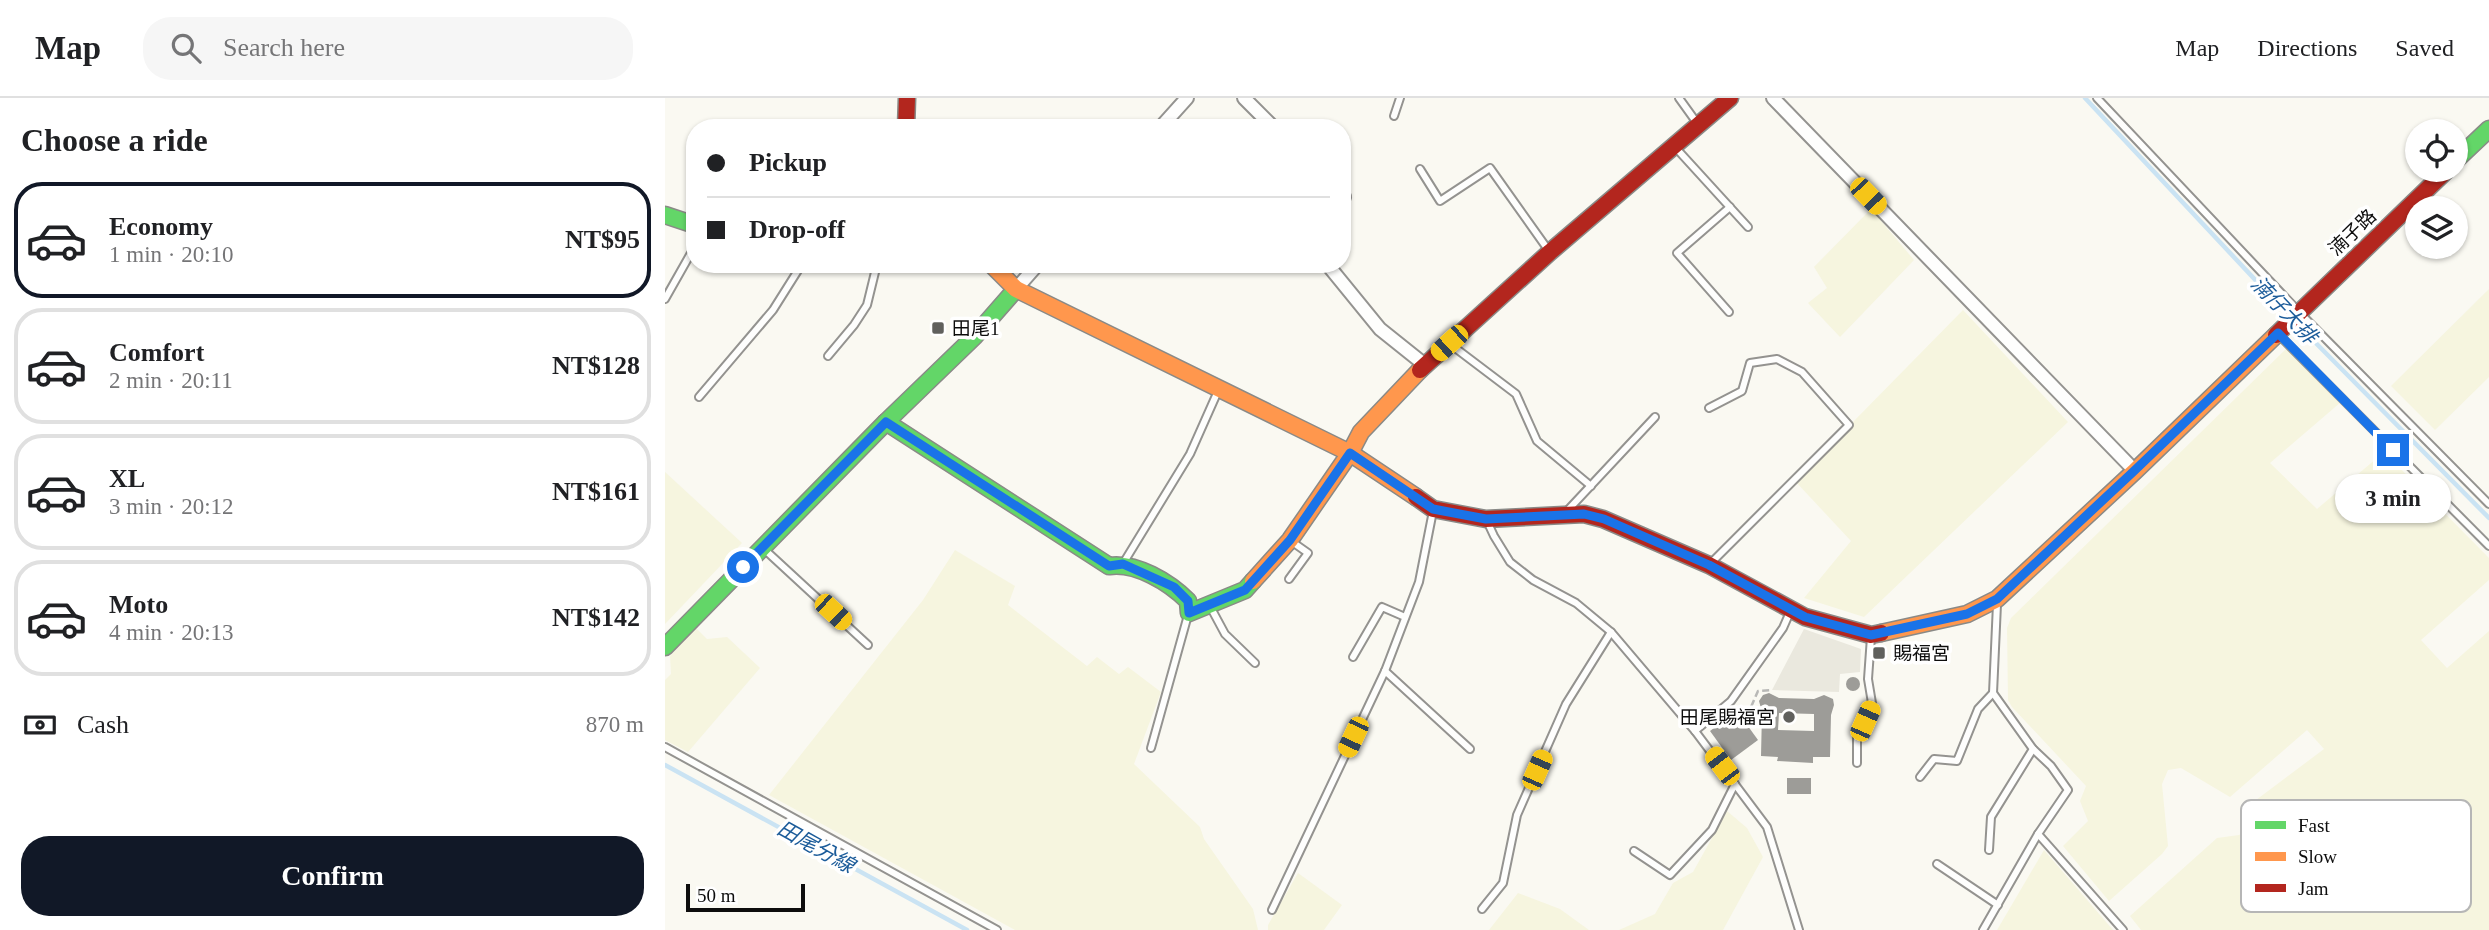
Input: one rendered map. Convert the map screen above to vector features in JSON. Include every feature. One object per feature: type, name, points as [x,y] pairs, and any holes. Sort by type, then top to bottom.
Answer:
[{"type":"street","points":[[906,119],[907,98]]},
{"type":"street","points":[[1168,119],[1187,98]]},
{"type":"street","points":[[1244,98],[1265,119]]},
{"type":"street","points":[[886,422],[1109,566],[1123,564],[1174,587],[1188,601],[1189,613],[1245,590],[1290,540],[1350,453],[1361,432],[1425,365],[1550,252],[1730,98]]},
{"type":"street","points":[[1773,98],[2134,471]]},
{"type":"street","points":[[2468,149],[2489,129]]},
{"type":"street","name":"湳子路","points":[[1871,635],[1967,614],[1997,599],[2435,182]]},
{"type":"street","points":[[665,215],[686,222]]},
{"type":"street","points":[[1000,273],[1016,289],[1350,453],[1433,509],[1486,519],[1565,514],[1584,514],[1604,519],[1709,565],[1800,619],[1871,635]]},
{"type":"street","points":[[665,647],[886,422],[974,337],[1030,273]]},
{"type":"street","points":[[1334,273],[1380,329],[1425,365]]},
{"type":"lane","points":[[1394,116],[1400,98]]},
{"type":"lane","points":[[1679,98],[1699,125]]},
{"type":"lane","points":[[2097,98],[2489,547]]},
{"type":"lane","points":[[1674,146],[1748,227]]},
{"type":"lane","points":[[1420,169],[1440,201],[1490,168],[1550,252]]},
{"type":"lane","points":[[1729,312],[1677,253],[1730,207]]},
{"type":"lane","points":[[665,299],[686,264]]},
{"type":"lane","points":[[699,397],[773,310],[796,273]]},
{"type":"lane","points":[[828,356],[867,305],[875,273]]},
{"type":"lane","points":[[2290,321],[2489,504]]},
{"type":"lane","points":[[1449,343],[1516,394],[1537,441],[1591,486]]},
{"type":"lane","points":[[1709,408],[1742,391],[1751,363],[1777,359],[1803,372],[1849,425],[1709,565]]},
{"type":"lane","points":[[1123,564],[1190,454],[1219,388]]},
{"type":"lane","points":[[1565,514],[1655,417]]},
{"type":"lane","points":[[1272,910],[1385,671],[1419,582],[1433,509]]},
{"type":"lane","points":[[1486,519],[1510,562],[1533,580],[1576,603],[1611,632],[1695,731],[1767,827],[1799,930]]},
{"type":"lane","points":[[1289,579],[1308,553],[1290,540]]},
{"type":"lane","points":[[762,547],[868,645]]},
{"type":"lane","points":[[1983,930],[2068,790],[2051,766],[2032,748],[1993,693],[1997,599]]},
{"type":"lane","points":[[1209,605],[1225,634],[1255,663]]},
{"type":"lane","points":[[1353,657],[1383,607],[1405,617]]},
{"type":"lane","points":[[1151,748],[1189,613]]},
{"type":"lane","points":[[1695,731],[1731,702],[1783,628],[1800,619]]},
{"type":"lane","points":[[1482,909],[1503,883],[1517,815],[1566,704],[1611,632]]},
{"type":"lane","points":[[1857,763],[1857,738],[1872,703],[1868,679],[1871,635]]},
{"type":"lane","points":[[1385,671],[1470,749]]},
{"type":"lane","points":[[1920,777],[1934,759],[1957,761],[1978,709],[1993,693]]},
{"type":"lane","points":[[665,747],[997,930]]},
{"type":"lane","points":[[1989,850],[1991,817],[2032,748]]},
{"type":"lane","points":[[1634,851],[1670,875],[1712,830],[1735,784]]},
{"type":"lane","points":[[2039,834],[2123,930]]},
{"type":"lane","points":[[1937,864],[1997,905]]},
{"type":"path","points":[[1747,716],[1758,691],[1772,690]]},
{"type":"green space","points":[[1871,209],[1914,260],[1840,337],[1808,303],[1827,288],[1814,267]]},
{"type":"green space","points":[[2489,289],[2489,377],[2435,430],[2391,386]]},
{"type":"green space","points":[[1963,310],[2068,422],[1864,617],[1804,598],[1851,541],[1795,481]]},
{"type":"green space","points":[[2288,347],[2341,402],[2270,463],[2317,509],[2384,452],[2489,558],[2489,580],[2421,640],[2447,668],[2489,631],[2489,930],[2141,930],[2130,916],[2217,838],[2241,834],[2241,912],[2471,912],[2471,800],[2256,800],[2324,749],[2307,730],[2230,797],[2181,768],[2168,770],[2162,784],[2168,846],[2109,901],[2063,846],[2088,821],[2080,801],[2086,786],[2008,700],[2007,628],[2011,618]]},
{"type":"green space","points":[[665,472],[742,543],[665,624]]},
{"type":"green space","points":[[955,550],[1015,586],[1008,605],[1087,666],[1097,657],[1119,674],[1128,667],[1161,692],[1134,764],[1200,827],[1204,839],[1253,909],[1258,930],[1015,930],[769,795],[923,600]]},
{"type":"green space","points":[[696,628],[707,639],[727,637],[760,668],[688,752],[665,740],[665,680],[671,674],[670,656]]},
{"type":"green space","points":[[1727,811],[1747,828],[1763,857],[1723,930],[1619,930],[1655,914],[1673,883],[1693,872]]},
{"type":"green space","points":[[2044,850],[2113,930],[1997,930]]},
{"type":"green space","points":[[1298,873],[1342,905],[1324,930],[1268,930],[1268,925]]},
{"type":"green space","points":[[1518,893],[1560,909],[1589,930],[1489,930]]},
{"type":"shaded area","points":[[1804,629],[1861,649],[1860,672],[1840,674],[1839,692],[1772,690]]},
{"type":"building","points":[[1853,677],[1858,679],[1858,689],[1853,691],[1848,689],[1846,684],[1848,679]]},
{"type":"building","points":[[1769,693],[1779,698],[1814,699],[1824,695],[1833,699],[1830,757],[1813,757],[1813,763],[1777,761],[1778,757],[1761,756],[1762,712],[1759,701],[1763,695]],"holes":[[[1779,713],[1814,714],[1814,731],[1778,730]]]},
{"type":"building","points":[[1737,711],[1758,740],[1731,760],[1710,731]]},
{"type":"building","points":[[1787,778],[1811,778],[1811,794],[1787,794]]},
{"type":"waterway","name":"湳仔大排","points":[[2085,98],[2290,317]]},
{"type":"waterway","name":"湳仔大排","points":[[2296,323],[2489,518]]},
{"type":"waterway","name":"田尾分線","points":[[665,765],[967,930]]},
{"type":"traffic: fast","points":[[2468,149],[2489,129]]},
{"type":"traffic: fast","points":[[665,215],[686,222]]},
{"type":"traffic: fast","points":[[665,647],[886,422],[974,337],[1016,289]]},
{"type":"traffic: fast","points":[[886,422],[1109,566],[1141,570],[1162,581],[1188,601],[1189,613],[1245,590],[1253,581]]},
{"type":"traffic: slow","points":[[1000,273],[1016,289],[1350,453],[1416,497]]},
{"type":"traffic: slow","points":[[1881,633],[1967,614],[1997,599],[2276,335]]},
{"type":"traffic: slow","points":[[1253,581],[1290,540],[1350,453],[1361,432],[1420,370]]},
{"type":"traffic: jam","points":[[906,119],[907,98]]},
{"type":"traffic: jam","points":[[1420,370],[1550,252],[1730,98]]},
{"type":"traffic: jam","points":[[2276,335],[2435,182]]},
{"type":"traffic: jam","points":[[1416,497],[1433,509],[1486,519],[1584,514],[1603,519],[1709,565],[1805,617],[1871,635],[1881,633]]},
{"type":"place","name":"田尾1","points":[[938,328]]},
{"type":"place","name":"賜福宮","points":[[1879,653]]},
{"type":"place","name":"田尾賜福宮","points":[[1789,717]]},
{"type":"route","points":[[743,567],[886,422],[1109,566],[1123,564],[1174,587],[1188,601],[1189,613],[1245,590],[1290,540],[1350,453],[1433,509],[1486,519],[1565,514],[1584,514],[1604,519],[1709,565],[1805,617],[1871,635],[1967,614],[1997,599],[2278,333],[2393,450]]}]
